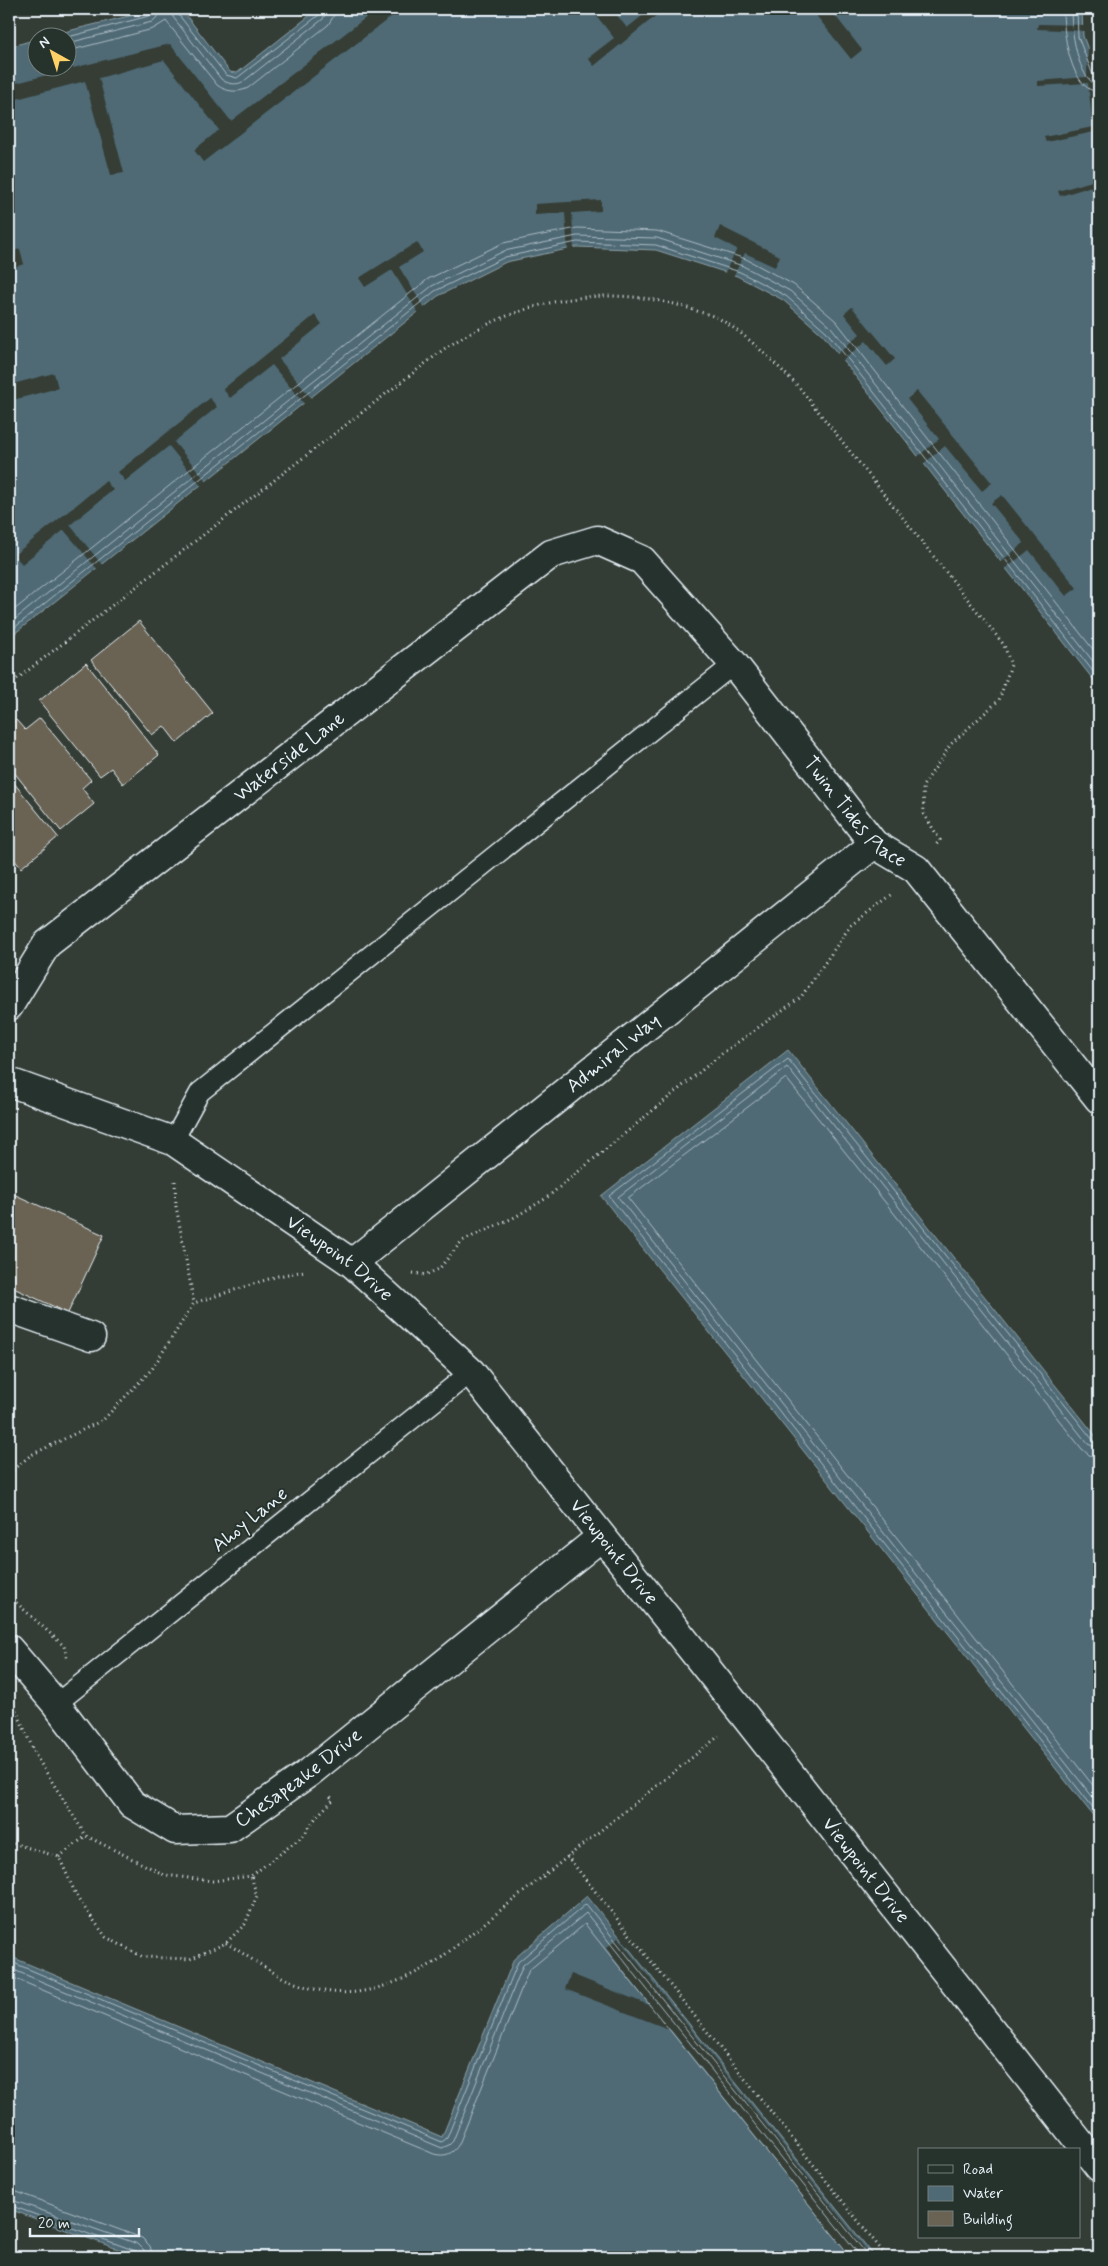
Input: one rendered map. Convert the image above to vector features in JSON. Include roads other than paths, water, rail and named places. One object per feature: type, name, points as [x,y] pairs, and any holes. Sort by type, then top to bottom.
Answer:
[{"type":"street","name":"Twin Tides Place","points":[[597,540],[642,560],[734,664],[874,844],[916,870],[1099,1099]]},
{"type":"street","name":"Waterside Lane","points":[[9,1006],[46,944],[551,554],[597,540]]},
{"type":"street","name":"Admiral Way","points":[[352,1263],[874,844]]},
{"type":"street","name":"Viewpoint Drive","points":[[9,1082],[173,1141],[352,1263],[471,1372],[744,1715],[1099,2167]]},
{"type":"street","points":[[9,1308],[91,1337]]},
{"type":"street","name":"Chesapeake Drive","points":[[9,1649],[56,1704],[132,1804],[175,1830],[230,1828],[310,1772],[601,1537]]},
{"type":"lane","points":[[173,1141],[200,1092],[734,664]]},
{"type":"lane","name":"Ahoy Lane","points":[[56,1704],[471,1372]]},
{"type":"water","points":[[157,9],[182,10],[230,72],[237,73],[318,9],[1082,9],[1083,36],[1099,79],[1099,687],[823,335],[783,300],[737,276],[656,250],[577,247],[506,262],[438,296],[9,638],[9,47],[28,42],[28,78],[78,78],[78,29]]},
{"type":"water","points":[[788,1050],[1099,1440],[1099,1823],[601,1196]]},
{"type":"water","points":[[587,1896],[875,2257],[139,2257],[9,2209],[9,1956],[442,2137],[514,1959]]}]
